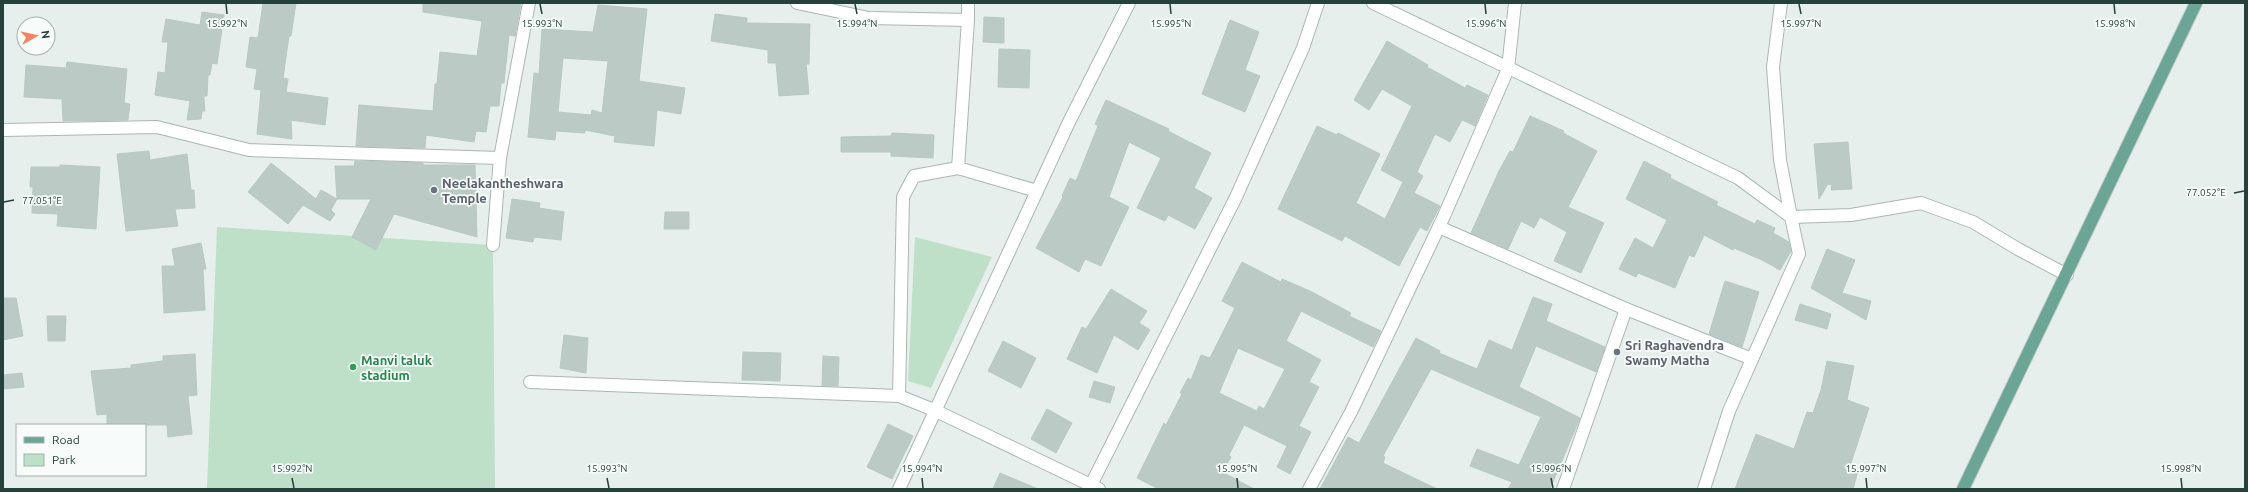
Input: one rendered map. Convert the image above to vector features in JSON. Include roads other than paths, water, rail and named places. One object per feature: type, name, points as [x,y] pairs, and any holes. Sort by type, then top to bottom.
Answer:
[{"type":"main road","points":[[1963,489],[2067,275],[2196,3]]},
{"type":"street","points":[[494,245],[500,158],[528,3]]},
{"type":"street","points":[[797,3],[869,18],[968,20]]},
{"type":"street","points":[[958,168],[968,3]]},
{"type":"street","points":[[899,489],[934,410],[1069,122],[1129,3]]},
{"type":"street","points":[[530,382],[899,396],[934,410],[1093,488],[1236,196],[1303,48],[1318,3]]},
{"type":"street","points":[[1374,3],[1738,178],[1791,217],[1851,215],[1921,203],[1973,222],[2018,250],[2067,275]]},
{"type":"street","points":[[1309,489],[1351,412],[1439,227],[1508,68],[1515,3]]},
{"type":"street","points":[[1704,489],[1729,411],[1799,254],[1780,160],[1774,66],[1781,3]]},
{"type":"street","points":[[3,130],[157,127],[248,150],[500,158]]},
{"type":"street","points":[[899,396],[903,197],[914,176],[958,168],[1037,191]]},
{"type":"street","points":[[1439,227],[1626,308],[1752,359]]},
{"type":"street","points":[[1563,489],[1626,308]]},
{"type":"place","name":"Neelakantheshwara Temple","points":[[434,190]]},
{"type":"place","name":"Sri Raghavendra Swamy Matha","points":[[1617,352]]},
{"type":"place","name":"Manvi taluk stadium","points":[[353,367]]}]
